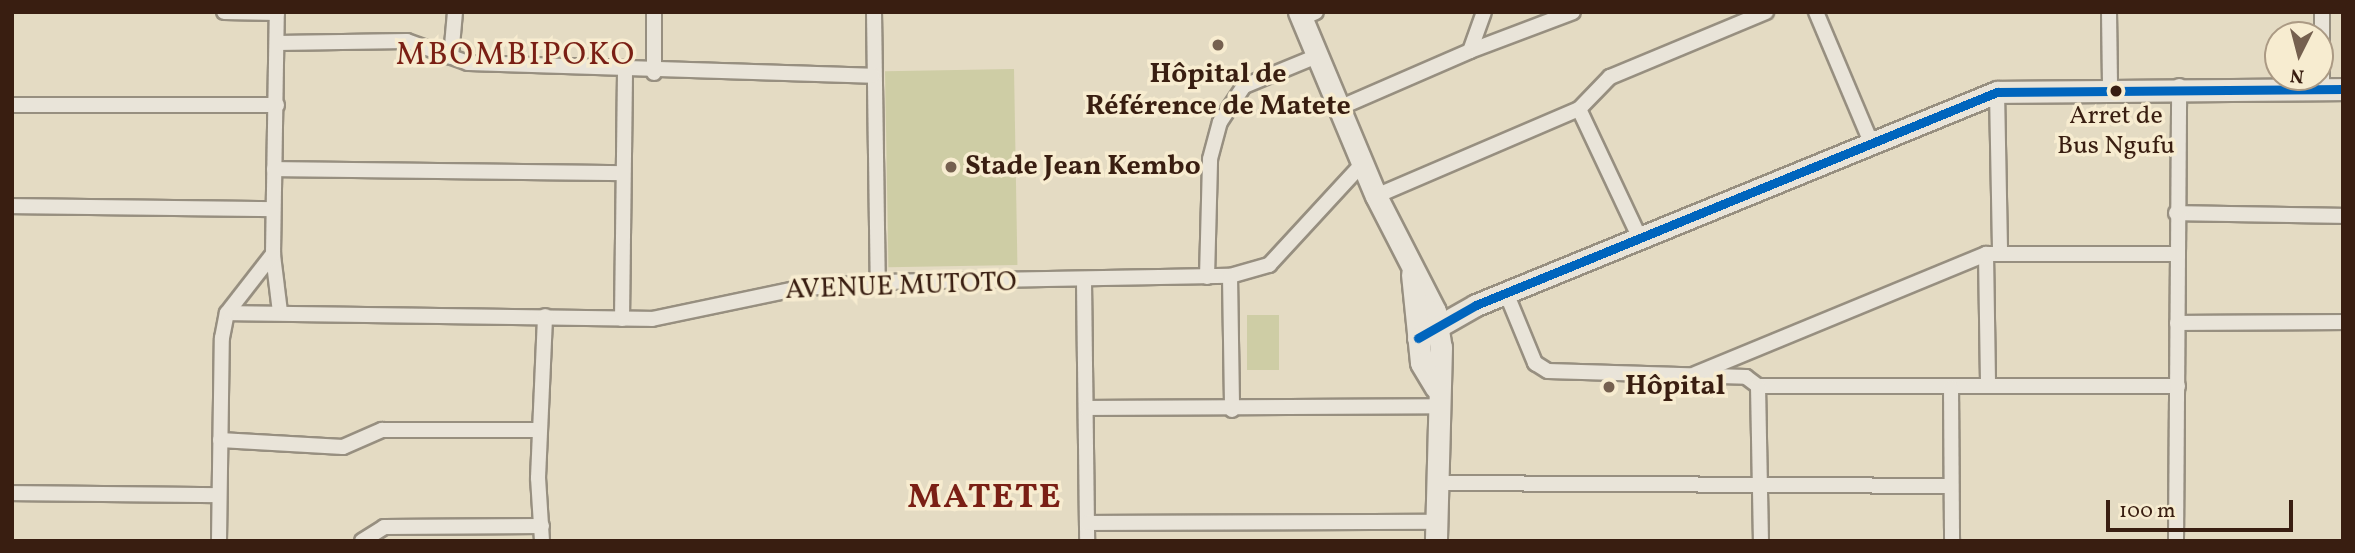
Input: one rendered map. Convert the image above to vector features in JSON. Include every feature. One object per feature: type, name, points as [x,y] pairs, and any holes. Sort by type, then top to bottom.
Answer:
[{"type":"street","points":[[224,12],[277,13],[273,254],[280,312]]},
{"type":"street","points":[[451,57],[456,12]]},
{"type":"street","points":[[654,12],[654,73]]},
{"type":"street","points":[[874,12],[878,282]]},
{"type":"street","points":[[1470,51],[1484,12]]},
{"type":"street","points":[[1339,108],[1470,51],[1573,12]]},
{"type":"street","points":[[1376,196],[1580,109],[1610,77],[1766,12]]},
{"type":"street","points":[[1816,12],[1870,140]]},
{"type":"street","points":[[2109,12],[2110,87]]},
{"type":"street","points":[[1087,523],[1436,532],[1437,318],[1376,196],[1317,56],[1306,14]]},
{"type":"street","points":[[277,43],[407,41],[451,57],[625,72],[873,76]]},
{"type":"street","points":[[1207,277],[1210,159],[1220,122],[1244,86],[1317,56]]},
{"type":"street","points":[[622,319],[625,72]]},
{"type":"street","points":[[2176,541],[2176,213],[2179,86]]},
{"type":"street","points":[[1413,316],[1437,318],[1507,295],[1641,241],[1870,140],[1997,92],[2110,87],[2264,88]]},
{"type":"street","points":[[1988,386],[1997,92]]},
{"type":"street","points":[[12,105],[276,105]]},
{"type":"street","points":[[1580,109],[1641,241]]},
{"type":"street","name":"AVENUE MUTOTO","points":[[227,313],[652,319],[796,289],[878,282],[1084,282],[1230,276],[1269,265],[1363,163]]},
{"type":"street","points":[[274,169],[623,173]]},
{"type":"street","points":[[12,206],[273,209]]},
{"type":"street","points":[[2176,213],[2343,216]]},
{"type":"street","points":[[219,541],[218,495],[227,313],[273,254]]},
{"type":"street","points":[[1687,377],[1993,254],[2176,254]]},
{"type":"street","points":[[1412,272],[1413,316],[1423,370],[1436,397]]},
{"type":"street","points":[[1230,276],[1232,410]]},
{"type":"street","points":[[1084,282],[1087,541]]},
{"type":"street","points":[[1507,295],[1540,370],[1746,377],[1758,386],[2178,386]]},
{"type":"street","points":[[362,541],[384,527],[542,533],[539,430],[545,316]]},
{"type":"street","points":[[1418,338],[1437,318]]},
{"type":"street","points":[[2177,323],[2343,322]]},
{"type":"street","points":[[1758,386],[1760,541]]},
{"type":"street","points":[[1951,388],[1952,541]]},
{"type":"street","points":[[1086,408],[1232,410],[1436,397]]},
{"type":"street","points":[[220,440],[343,447],[382,430],[539,430]]},
{"type":"street","points":[[1436,482],[1758,482],[1951,486]]},
{"type":"street","points":[[12,494],[218,495]]},
{"type":"green space","name":"Stade Jean Kembo","points":[[1014,69],[1017,265],[888,267],[885,71]]},
{"type":"green space","points":[[1247,315],[1279,315],[1279,370],[1247,370]]},
{"type":"transit line","points":[[1418,338],[1476,305],[1997,92],[2343,89]]},
{"type":"place","name":"Hôpital de Référence de Matete","points":[[1218,45]]},
{"type":"place","name":"Arret de Bus Ngufu","points":[[2116,91]]},
{"type":"place","name":"Stade Jean Kembo","points":[[951,167]]},
{"type":"place","name":"Hôpital","points":[[1609,387]]},
{"type":"district","name":"MBOMBIPOKO","points":[[516,56]]},
{"type":"district","name":"MATETE","points":[[985,498]]}]
